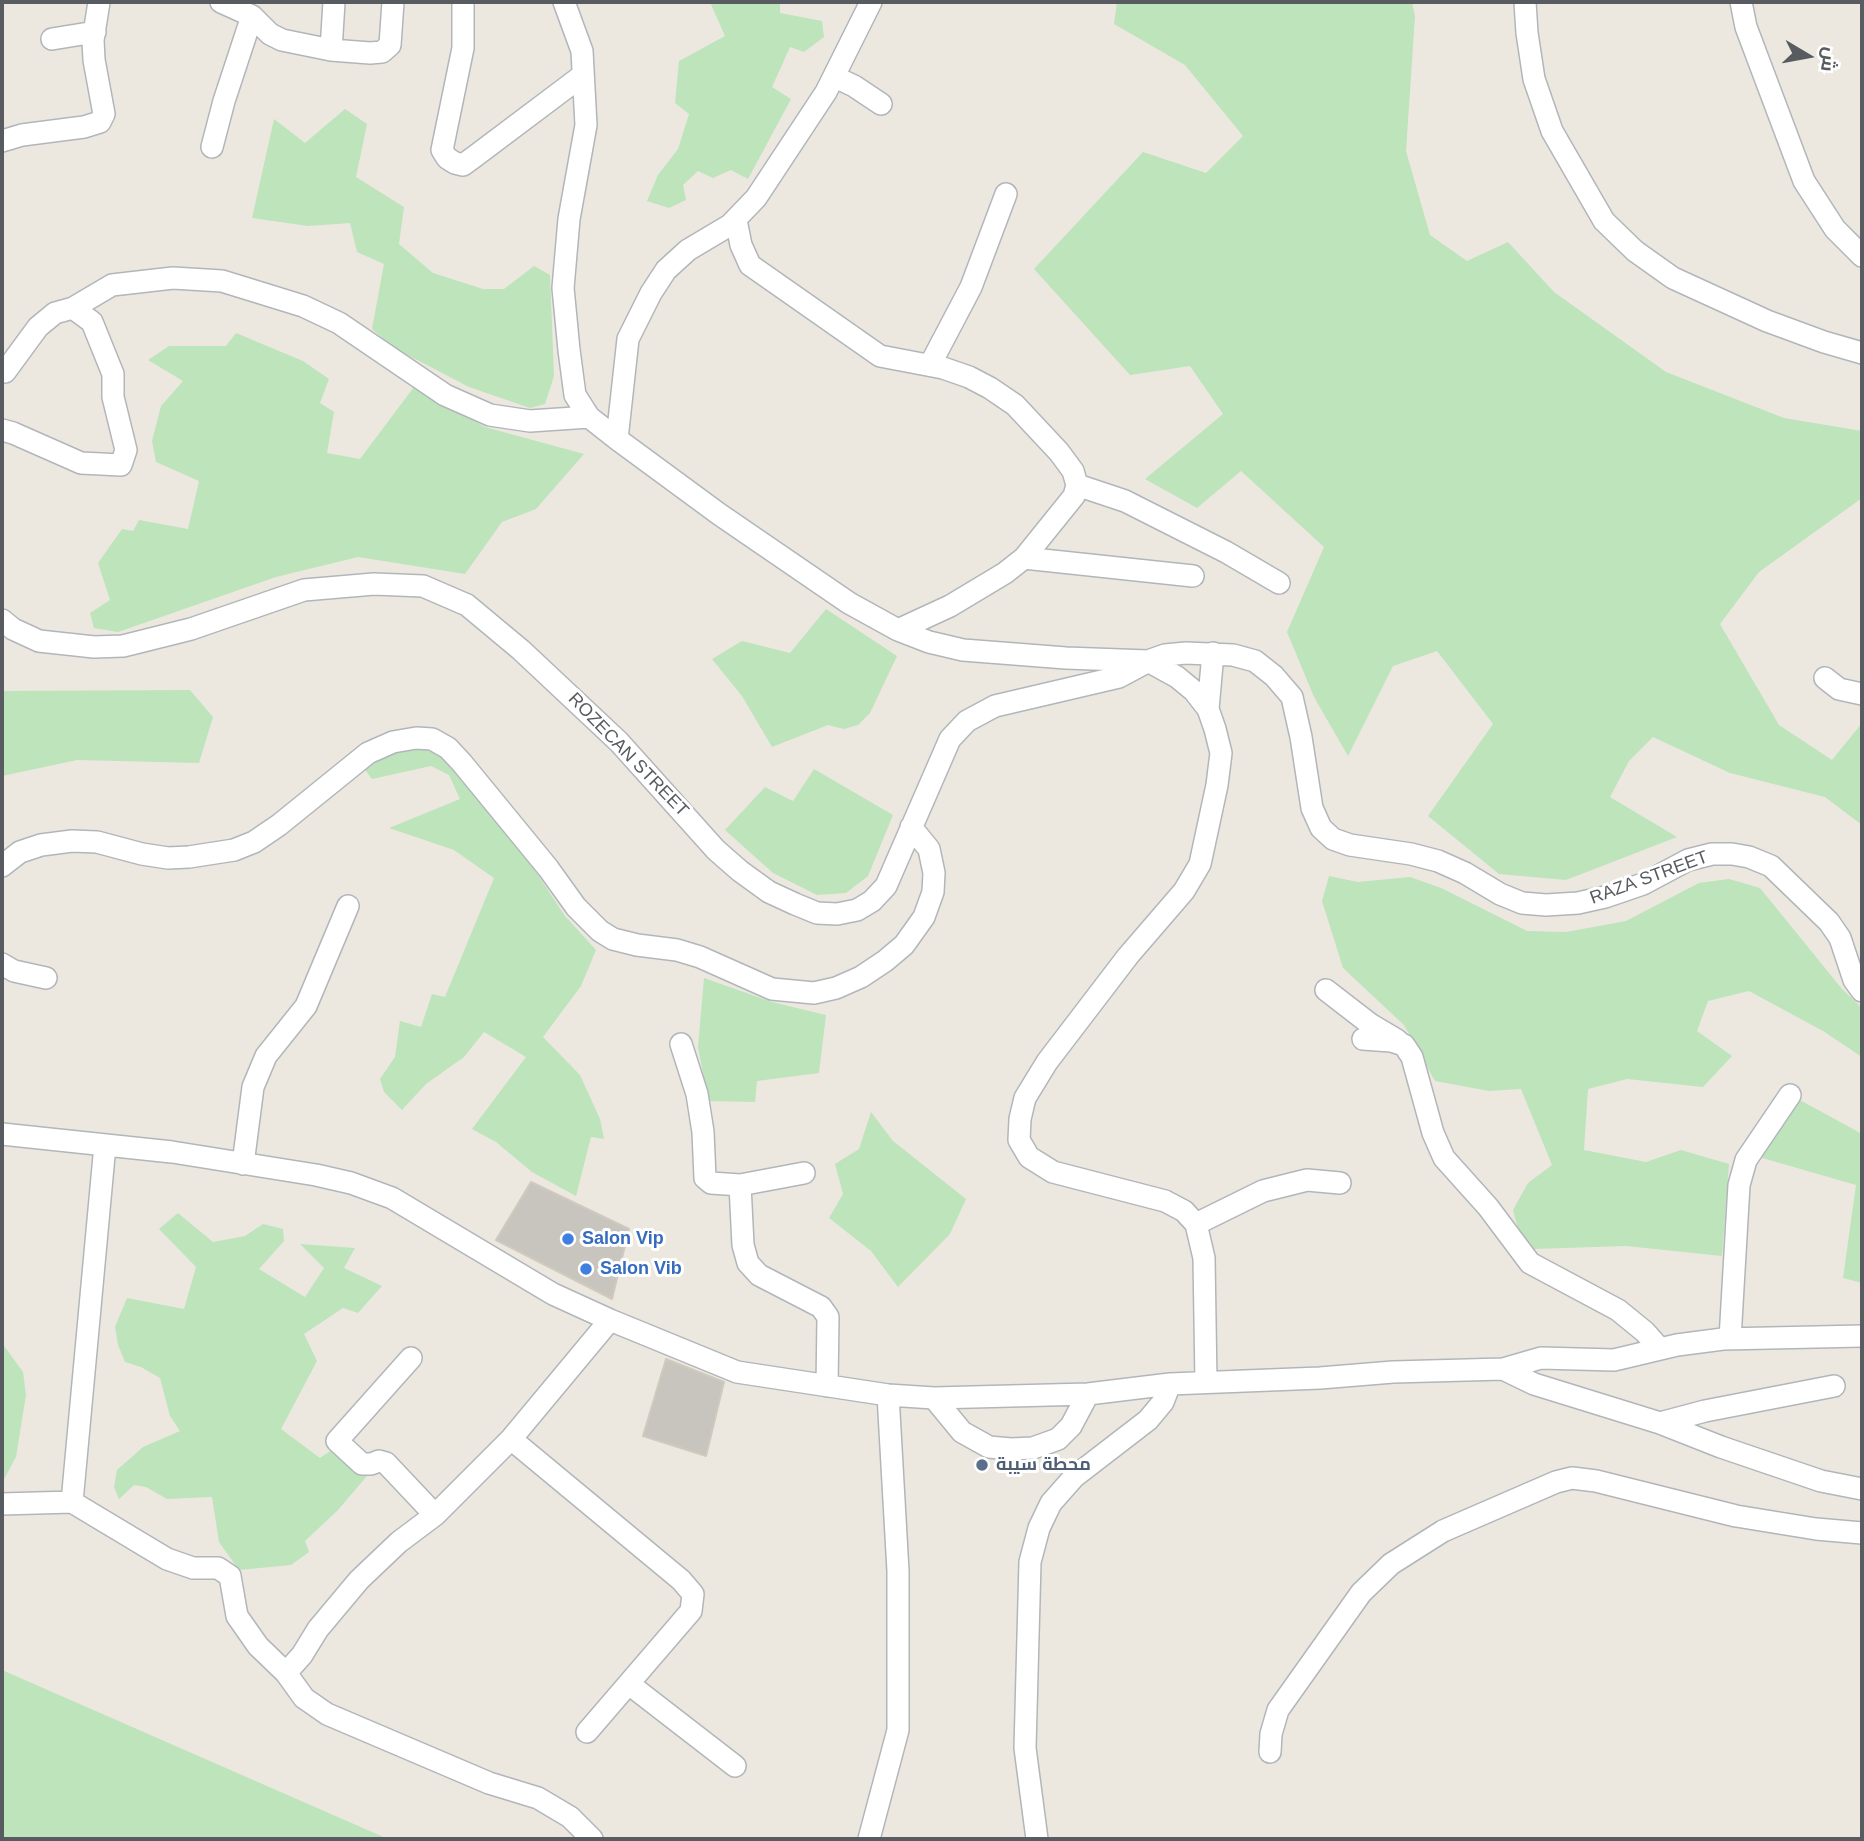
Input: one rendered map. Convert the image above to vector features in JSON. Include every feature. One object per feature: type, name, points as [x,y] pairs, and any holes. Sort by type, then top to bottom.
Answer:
[{"type":"street","points":[[2,141],[100,122],[104,114],[94,60],[94,32],[99,2]]},
{"type":"street","points":[[221,2],[252,16],[270,34],[282,40],[331,50],[370,53],[383,52],[390,45],[393,2]]},
{"type":"street","points":[[331,50],[334,2]]},
{"type":"street","points":[[463,2],[463,48],[442,150],[447,158],[455,163],[463,165],[474,158],[583,75]]},
{"type":"street","points":[[564,2],[582,51],[586,125],[569,219],[563,288],[575,396],[589,417],[803,572],[898,631],[964,650],[1148,661],[1177,677],[1194,691],[1208,709]]},
{"type":"street","points":[[617,439],[628,339],[639,312],[666,270],[688,250],[736,220],[756,198],[835,77],[872,2]]},
{"type":"street","points":[[1525,2],[1534,79],[1552,131],[1604,221],[1635,251],[1673,278],[1767,321],[1862,353]]},
{"type":"street","points":[[1741,2],[1746,27],[1804,181],[1835,229],[1862,256]]},
{"type":"street","points":[[212,147],[252,16]]},
{"type":"street","points":[[52,39],[94,32]]},
{"type":"street","points":[[835,77],[881,104]]},
{"type":"street","points":[[930,365],[971,287],[1006,194]]},
{"type":"street","points":[[736,220],[741,245],[750,265],[880,356],[930,365],[970,377],[1015,405],[1073,471],[1077,485],[1074,496],[1024,558],[1005,573],[950,606],[898,631]]},
{"type":"street","points":[[5,372],[38,327],[55,313],[73,308],[112,285],[173,278],[222,281],[303,306],[339,323],[445,395],[490,415],[530,421],[589,417]]},
{"type":"street","points":[[2,430],[81,463],[121,465],[127,450],[113,397],[113,374],[92,322],[73,308]]},
{"type":"street","points":[[1077,485],[1125,500],[1226,552],[1279,583]]},
{"type":"street","points":[[1024,558],[1193,576]]},
{"type":"street","name":"ROZECAN STREET","points":[[2,620],[13,629],[39,641],[94,647],[123,646],[191,629],[304,590],[399,583],[423,586],[467,605],[521,650],[620,742],[716,850],[769,892],[817,913],[837,914],[857,910],[873,901],[886,886],[950,739],[967,721],[995,706],[1119,677],[1148,661]]},
{"type":"street","points":[[1206,1382],[1204,1258],[1196,1224],[1184,1211],[1165,1200],[1053,1172],[1029,1157],[1019,1140],[1025,1098],[1047,1062],[1128,956],[1184,891],[1200,864],[1210,825],[1220,753],[1208,709],[1213,653]]},
{"type":"street","name":"RAZA STREET","points":[[1148,661],[1165,655],[1233,655],[1255,661],[1274,676],[1292,697],[1312,808],[1321,828],[1333,839],[1350,845],[1438,861],[1522,903],[1546,905],[1578,903],[1605,897],[1643,884],[1688,860],[1712,854],[1749,857],[1771,866],[1829,922],[1840,938],[1854,980],[1862,991]]},
{"type":"street","points":[[1825,678],[1839,689],[1862,694]]},
{"type":"street","points":[[2,866],[20,852],[41,845],[72,841],[97,842],[168,858],[234,850],[254,842],[279,825],[368,754],[393,742],[416,738],[432,739],[447,748],[462,763],[548,868],[576,907],[600,931],[613,939],[677,950],[700,957],[772,989],[814,993],[836,988],[861,977],[904,944],[924,917],[933,892],[934,873],[929,849],[911,827]]},
{"type":"street","points":[[243,1164],[253,1087],[267,1056],[306,1006],[348,906]]},
{"type":"street","points":[[2,964],[14,971],[46,978]]},
{"type":"street","points":[[1326,990],[1370,1024],[1405,1045],[1412,1057],[1430,1124],[1444,1158],[1488,1207],[1530,1263],[1618,1310],[1645,1332],[1660,1349]]},
{"type":"street","points":[[1363,1039],[1405,1045]]},
{"type":"street","points":[[681,1044],[697,1094],[703,1132],[705,1178],[711,1183],[740,1185],[804,1172]]},
{"type":"street","points":[[1730,1339],[1739,1185],[1745,1160],[1790,1095]]},
{"type":"street","points":[[2,1134],[172,1152],[351,1183],[392,1198],[553,1294],[737,1372],[888,1395],[934,1398],[1088,1394],[1170,1384],[1503,1369],[1541,1358],[1614,1360],[1660,1349],[1730,1339],[1862,1336]]},
{"type":"street","points":[[72,1502],[105,1145]]},
{"type":"street","points":[[1196,1224],[1263,1191],[1307,1180],[1340,1183]]},
{"type":"street","points":[[740,1185],[743,1245],[748,1263],[759,1275],[821,1307],[828,1317],[827,1386]]},
{"type":"street","points":[[286,1673],[359,1580],[399,1542],[435,1515],[510,1439],[610,1320]]},
{"type":"street","points":[[411,1359],[337,1441],[362,1464],[379,1461],[386,1463],[435,1515]]},
{"type":"street","points":[[1503,1369],[1534,1384],[1660,1423],[1821,1481],[1862,1489]]},
{"type":"street","points":[[1037,1839],[1025,1748],[1030,1562],[1039,1528],[1051,1503],[1074,1477],[1148,1420],[1163,1402],[1170,1384]]},
{"type":"street","points":[[1660,1423],[1705,1411],[1834,1385]]},
{"type":"street","points":[[934,1398],[962,1432],[989,1447],[1011,1449],[1033,1448],[1058,1439],[1071,1426],[1088,1394]]},
{"type":"street","points":[[869,1839],[898,1730],[898,1571],[888,1395]]},
{"type":"street","points":[[510,1439],[681,1580],[693,1594],[691,1611],[587,1732]]},
{"type":"street","points":[[1269,1752],[1278,1710],[1361,1593],[1391,1564],[1443,1531],[1556,1482],[1572,1478],[1596,1480],[1735,1516],[1816,1529],[1862,1533]]},
{"type":"street","points":[[2,1504],[72,1502],[167,1559],[193,1568],[218,1568],[230,1576],[237,1616],[258,1647],[286,1673],[304,1698],[327,1714],[489,1783],[538,1798],[570,1817],[592,1839]]},
{"type":"street","points":[[629,1684],[735,1766]]},
{"type":"green space","points":[[710,2],[780,2],[780,13],[822,21],[824,37],[804,52],[790,47],[772,87],[791,99],[748,179],[731,170],[713,178],[698,171],[683,185],[686,200],[669,208],[647,201],[658,175],[678,149],[689,114],[675,103],[679,61],[725,36]]},
{"type":"green space","points":[[1117,2],[1412,2],[1415,16],[1406,151],[1430,235],[1467,261],[1508,242],[1554,292],[1666,372],[1784,418],[1862,431],[1862,498],[1759,572],[1720,624],[1779,725],[1832,760],[1862,723],[1862,825],[1825,797],[1730,773],[1653,737],[1629,761],[1610,797],[1677,837],[1566,880],[1499,874],[1428,816],[1493,724],[1437,651],[1393,666],[1348,756],[1314,697],[1287,632],[1324,547],[1241,471],[1197,508],[1145,479],[1223,414],[1190,366],[1130,375],[1034,269],[1143,152],[1206,173],[1243,136],[1185,65],[1114,24]]},
{"type":"green space","points":[[345,109],[367,124],[356,177],[404,207],[399,244],[433,273],[483,289],[504,289],[534,266],[550,275],[554,376],[545,404],[530,408],[469,387],[394,348],[372,329],[384,264],[357,252],[350,223],[308,226],[252,218],[274,119],[305,143]]},
{"type":"green space","points":[[236,333],[303,361],[329,379],[320,403],[334,412],[327,453],[360,459],[414,387],[485,427],[584,454],[536,509],[502,522],[465,574],[358,557],[276,577],[118,632],[94,628],[90,613],[110,600],[98,563],[122,529],[133,531],[139,520],[188,529],[199,481],[156,462],[152,441],[161,406],[183,381],[148,360],[169,346],[226,346]]},
{"type":"green space","points":[[826,609],[897,656],[870,713],[858,725],[844,729],[828,725],[772,747],[742,696],[712,659],[742,641],[790,653]]},
{"type":"green space","points":[[190,690],[213,717],[199,763],[77,760],[2,776],[2,691]]},
{"type":"green space","points":[[422,746],[441,754],[534,869],[565,916],[596,950],[581,986],[543,1037],[580,1075],[600,1119],[604,1139],[591,1137],[576,1196],[532,1172],[496,1142],[472,1129],[526,1057],[484,1032],[464,1057],[426,1084],[402,1110],[384,1092],[380,1079],[395,1057],[400,1021],[421,1027],[432,994],[445,997],[494,878],[454,850],[389,828],[460,799],[449,775],[431,766],[372,779],[362,766],[393,750]]},
{"type":"green space","points":[[814,769],[893,815],[868,876],[846,893],[817,895],[773,873],[725,830],[765,787],[793,801]]},
{"type":"green space","points":[[1329,876],[1358,882],[1410,877],[1441,888],[1527,931],[1566,932],[1626,921],[1699,883],[1729,879],[1760,888],[1842,989],[1862,1008],[1862,1057],[1823,1031],[1749,991],[1708,1001],[1697,1031],[1732,1056],[1703,1087],[1627,1079],[1588,1089],[1584,1150],[1646,1162],[1681,1150],[1729,1164],[1722,1256],[1626,1246],[1534,1249],[1519,1233],[1513,1210],[1528,1183],[1552,1165],[1521,1089],[1489,1091],[1435,1081],[1404,1025],[1343,968],[1322,901]]},
{"type":"green space","points":[[704,978],[772,1002],[826,1015],[819,1073],[757,1081],[755,1102],[708,1101],[698,1047]]},
{"type":"green space","points":[[1798,1099],[1862,1134],[1862,1283],[1843,1278],[1856,1185],[1759,1157]]},
{"type":"green space","points":[[871,1112],[893,1141],[966,1199],[950,1234],[898,1287],[871,1251],[829,1218],[843,1194],[835,1164],[859,1149]]},
{"type":"green space","points":[[178,1213],[213,1242],[245,1236],[263,1224],[283,1229],[284,1241],[259,1269],[305,1297],[324,1268],[300,1244],[355,1248],[344,1268],[382,1286],[358,1313],[343,1308],[304,1334],[317,1361],[281,1429],[320,1458],[330,1451],[341,1458],[346,1454],[367,1476],[338,1510],[305,1541],[309,1552],[291,1565],[239,1570],[219,1542],[212,1497],[167,1499],[146,1487],[134,1485],[119,1499],[114,1487],[117,1470],[143,1447],[180,1431],[170,1416],[160,1378],[141,1367],[125,1362],[115,1327],[127,1298],[184,1309],[196,1267],[159,1229]]},
{"type":"green space","points":[[2,1343],[23,1372],[26,1395],[16,1457],[2,1483]]},
{"type":"green space","points":[[2,1670],[388,1839],[2,1839]]},
{"type":"building","name":"Salon Vib","points":[[531,1182],[629,1229],[612,1299],[496,1240]]},
{"type":"building","points":[[666,1359],[724,1382],[706,1456],[643,1436]]},
{"type":"place","name":"Salon Vip","points":[[568,1239]]},
{"type":"place","name":"Salon Vib","points":[[586,1269]]},
{"type":"place","name":"محطة سيبة","points":[[982,1465]]}]
